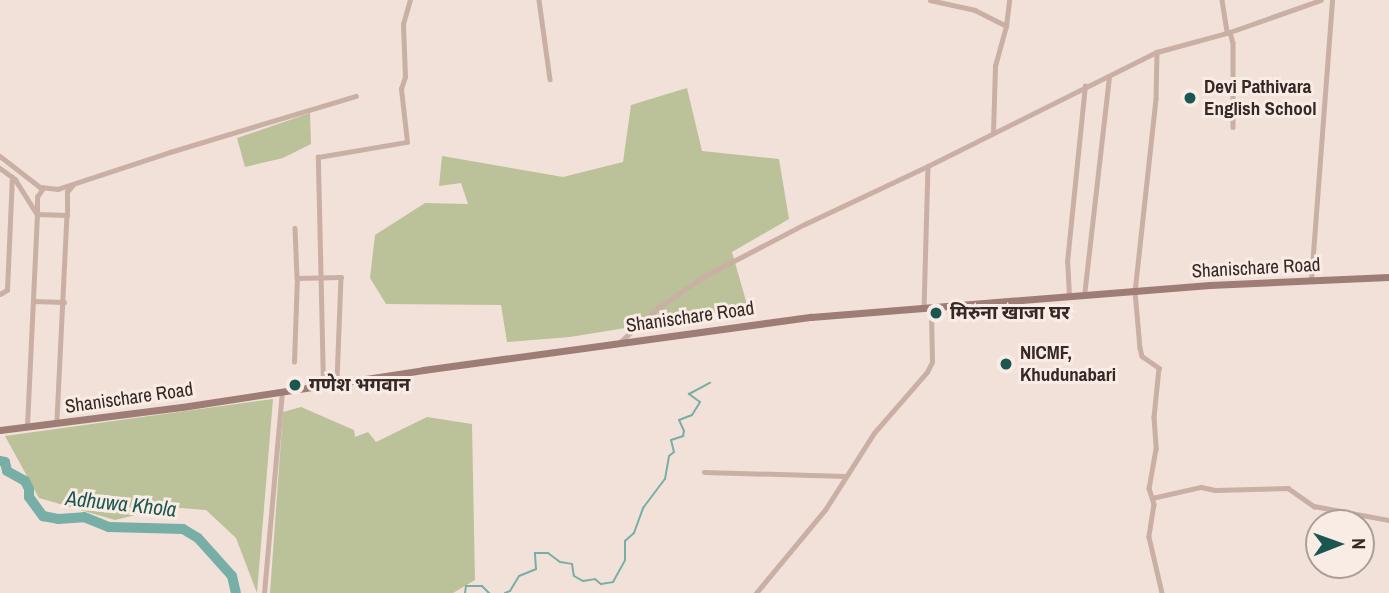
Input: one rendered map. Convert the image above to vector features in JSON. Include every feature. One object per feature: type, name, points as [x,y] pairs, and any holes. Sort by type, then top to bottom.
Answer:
[{"type":"street","points":[[323,385],[318,157],[407,142],[401,89],[405,77],[403,24],[410,0]]},
{"type":"street","points":[[540,0],[550,79]]},
{"type":"street","points":[[930,0],[975,10],[1006,26]]},
{"type":"street","points":[[993,133],[995,66],[1006,26],[1009,0]]},
{"type":"street","points":[[1222,0],[1228,32],[1233,43],[1233,127]]},
{"type":"street","points":[[618,343],[659,307],[703,277],[1085,86],[1157,52],[1228,32],[1321,0]]},
{"type":"street","points":[[1311,281],[1332,0]]},
{"type":"street","points":[[1157,52],[1156,99],[1135,291],[1142,356],[1159,368],[1154,417],[1156,449],[1149,488],[1152,498],[1149,537],[1162,593]]},
{"type":"street","points":[[1084,296],[1109,75]]},
{"type":"street","points":[[1069,296],[1067,262],[1085,86]]},
{"type":"street","points":[[0,156],[19,174],[43,188],[72,186],[170,152],[356,96]]},
{"type":"street","points":[[756,593],[825,510],[874,433],[927,372],[932,362],[928,307],[928,166]]},
{"type":"street","points":[[0,168],[12,177],[37,214]]},
{"type":"street","points":[[0,294],[7,290],[12,177]]},
{"type":"street","points":[[57,423],[67,192],[72,186]]},
{"type":"street","points":[[27,426],[37,197],[43,188]]},
{"type":"street","points":[[37,214],[67,215]]},
{"type":"street","points":[[294,362],[297,278],[295,228]]},
{"type":"street","points":[[297,278],[341,277],[337,383]]},
{"type":"street","name":"Shanischare Road","points":[[0,430],[811,317],[1135,291],[1389,277]]},
{"type":"street","points":[[33,301],[64,302]]},
{"type":"street","points":[[264,593],[282,391]]},
{"type":"street","points":[[704,472],[845,476]]},
{"type":"street","points":[[1152,498],[1201,487],[1215,490],[1288,488],[1314,506],[1389,520]]},
{"type":"green space","points":[[687,88],[702,151],[779,159],[789,219],[732,252],[748,308],[570,337],[507,342],[501,305],[386,304],[370,278],[375,235],[425,203],[468,204],[461,183],[439,186],[442,156],[563,177],[623,162],[631,105]]},
{"type":"green space","points":[[310,113],[311,144],[283,158],[245,167],[237,138]]},
{"type":"green space","points":[[273,399],[257,593],[236,538],[206,510],[168,507],[115,520],[39,498],[5,436]]},
{"type":"green space","points":[[301,407],[354,430],[355,437],[368,432],[376,442],[427,417],[472,424],[475,580],[453,593],[270,593],[283,412]]},
{"type":"waterway","points":[[505,593],[510,591],[519,576],[536,569],[535,553],[548,553],[560,562],[572,564],[574,576],[583,581],[595,579],[601,584],[613,582],[625,560],[625,541],[634,533],[643,508],[665,479],[669,456],[674,452],[671,440],[683,436],[684,431],[679,420],[692,415],[700,402],[689,394],[710,383]]},
{"type":"waterway","name":"Adhuwa Khola","points":[[0,461],[5,462],[7,471],[25,481],[29,497],[43,516],[58,519],[84,517],[109,527],[183,529],[198,538],[232,576],[236,593]]},
{"type":"waterway","points":[[465,593],[466,586],[482,586],[489,593]]},
{"type":"place","name":"Devi Pathivara English School","points":[[1190,98]]},
{"type":"place","name":"मिरुना खाजा घर","points":[[936,313]]},
{"type":"place","name":"NICMF, Khudunabari","points":[[1006,364]]},
{"type":"place","name":"गणेश भगवान","points":[[295,385]]}]
